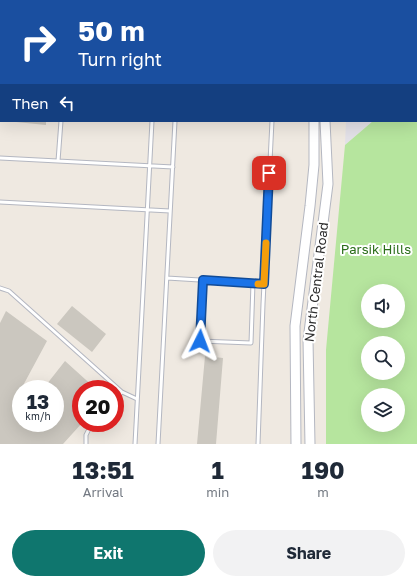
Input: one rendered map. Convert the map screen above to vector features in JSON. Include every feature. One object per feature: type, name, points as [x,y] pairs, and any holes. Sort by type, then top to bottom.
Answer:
[{"type":"main road","name":"North Central Road","points":[[296,444],[295,326],[314,165],[314,122]]},
{"type":"main road","name":"North Central Road","points":[[310,444],[308,340],[326,198],[327,151],[325,122]]},
{"type":"lane","points":[[58,161],[61,122]]},
{"type":"lane","points":[[135,444],[152,122]]},
{"type":"lane","points":[[158,444],[175,122]]},
{"type":"lane","points":[[258,444],[272,122]]},
{"type":"lane","points":[[0,158],[173,167]]},
{"type":"lane","points":[[0,202],[170,211]]},
{"type":"lane","points":[[167,278],[264,284]]},
{"type":"lane","points":[[203,280],[200,341],[251,343],[253,283]]},
{"type":"lane","points":[[0,288],[9,291],[15,296],[109,380]]},
{"type":"lane","points":[[124,393],[137,399]]},
{"type":"lane","points":[[86,444],[88,432]]},
{"type":"shaded area","points":[[346,122],[372,122],[345,145]]},
{"type":"green space","name":"Parsik Hills","points":[[372,122],[417,122],[417,444],[326,444],[326,350],[345,145]]},
{"type":"building","points":[[16,122],[46,122],[46,125]]},
{"type":"building","points":[[72,306],[106,334],[92,352],[57,324]]},
{"type":"building","points":[[6,311],[47,341],[26,380],[12,380],[12,432],[64,432],[64,380],[50,380],[65,361],[86,380],[72,380],[72,432],[74,432],[63,444],[0,444],[0,323]]},
{"type":"building","points":[[205,356],[223,358],[216,444],[197,444]]},
{"type":"slow traffic","points":[[258,284],[264,284],[266,243]]},
{"type":"route","points":[[200,341],[203,280],[264,284],[269,173]]}]
